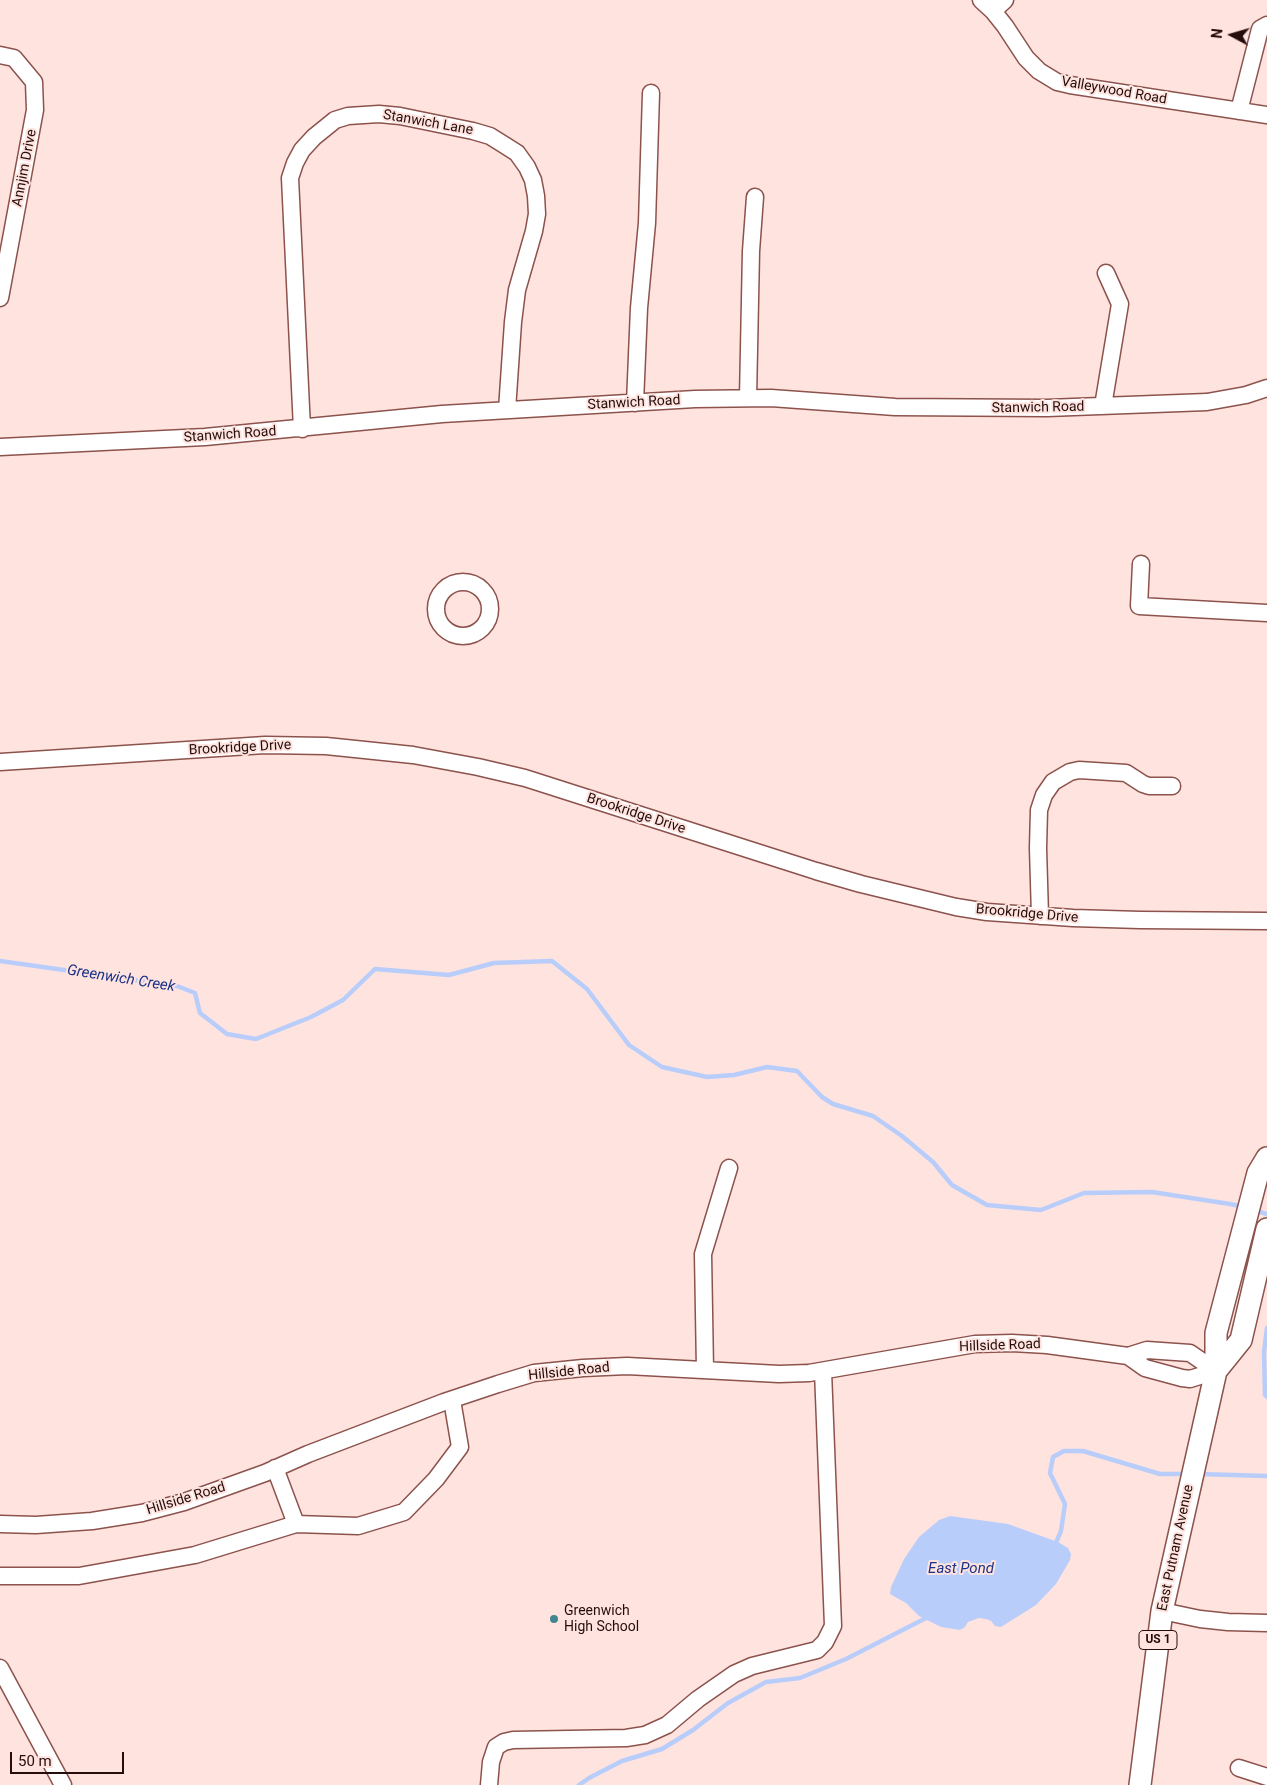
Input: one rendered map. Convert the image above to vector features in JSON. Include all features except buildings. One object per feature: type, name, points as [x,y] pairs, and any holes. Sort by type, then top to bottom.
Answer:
[{"type":"main road","name":"East Putnam Avenue","points":[[1140,1785],[1162,1611],[1216,1371],[1216,1333],[1258,1172],[1267,1158]]},
{"type":"main road","name":"East Putnam Avenue","points":[[1216,1371],[1241,1340],[1267,1230]]},
{"type":"street","name":"Valleywood Road","points":[[993,4],[1026,58],[1039,71],[1057,82],[1267,115]]},
{"type":"street","points":[[1239,111],[1260,29],[1267,25]]},
{"type":"street","name":"Annjim Drive","points":[[0,56],[14,58],[34,82],[36,110],[0,298]]},
{"type":"street","points":[[635,404],[639,308],[648,223],[651,93]]},
{"type":"street","name":"Stanwich Lane","points":[[302,429],[290,178],[302,150],[314,137],[335,120],[348,116],[379,114],[400,116],[473,130],[490,136],[517,153],[527,167],[533,180],[537,214],[517,290],[507,410]]},
{"type":"street","points":[[748,398],[751,251],[755,197]]},
{"type":"street","points":[[1103,406],[1120,304],[1106,273]]},
{"type":"street","name":"Stanwich Road","points":[[0,447],[205,437],[442,414],[748,398],[934,408],[1103,406],[1215,401],[1246,395],[1267,388]]},
{"type":"street","points":[[1141,564],[1139,606],[1267,613]]},
{"type":"street","name":"Brookridge Drive","points":[[0,762],[265,745],[295,745],[383,752],[438,759],[525,778],[861,884],[956,907],[987,912],[1040,916],[1140,920],[1267,921]]},
{"type":"street","points":[[1040,916],[1039,810],[1044,794],[1053,782],[1070,772],[1080,770],[1126,773],[1149,786],[1172,786]]},
{"type":"street","points":[[705,1370],[703,1254],[729,1168]]},
{"type":"street","name":"Hillside Road","points":[[0,1524],[36,1525],[92,1521],[184,1502],[452,1400],[534,1373],[627,1366],[779,1374],[822,1371],[975,1344],[1046,1345],[1128,1356],[1147,1350],[1190,1353],[1216,1371]]},
{"type":"street","name":"Hillside Road","points":[[1128,1356],[1145,1368],[1182,1378],[1190,1379],[1216,1371]]},
{"type":"street","points":[[489,1785],[491,1762],[496,1747],[504,1742],[513,1740],[626,1738],[646,1735],[668,1725],[698,1699],[734,1674],[752,1666],[817,1650],[825,1642],[833,1626],[822,1371]]},
{"type":"street","points":[[0,1576],[79,1576],[195,1555],[296,1524],[358,1526],[404,1512],[436,1479],[460,1447],[452,1400]]},
{"type":"street","points":[[275,1468],[296,1524]]},
{"type":"street","points":[[1162,1611],[1210,1620],[1267,1623]]},
{"type":"street","points":[[0,1668],[63,1785]]},
{"type":"street","points":[[1239,1768],[1267,1778]]},
{"type":"water","name":"East Pond","points":[[950,1516],[1008,1524],[1058,1542],[1068,1548],[1071,1554],[1070,1560],[1056,1584],[1036,1605],[1001,1627],[995,1626],[991,1621],[979,1618],[968,1622],[960,1630],[941,1627],[919,1616],[906,1603],[890,1594],[891,1587],[904,1559],[919,1537],[939,1520]]},
{"type":"waterway","name":"Greenwich Creek","points":[[0,961],[177,986],[195,993],[200,1013],[227,1034],[256,1039],[311,1017],[343,1000],[375,969],[449,975],[494,963],[552,961],[587,989],[629,1045],[662,1067],[707,1077],[734,1075],[767,1067],[797,1071],[822,1097],[833,1104],[873,1116],[902,1136],[933,1162],[952,1185],[987,1205],[1041,1210],[1084,1193],[1152,1192],[1244,1207]]},
{"type":"waterway","name":"Greenwich Creek","points":[[1253,1210],[1267,1214]]},
{"type":"waterway","name":"Greenwich Creek","points":[[1267,1328],[1264,1352],[1265,1395],[1267,1397]]},
{"type":"waterway","points":[[1055,1545],[1061,1531],[1065,1504],[1050,1473],[1053,1457],[1064,1451],[1083,1451],[1160,1474],[1187,1474]]},
{"type":"waterway","points":[[1198,1474],[1267,1476]]},
{"type":"waterway","points":[[579,1785],[622,1761],[662,1749],[693,1730],[728,1703],[766,1682],[800,1678],[846,1659],[928,1617]]},
{"type":"place","name":"Greenwich High School","points":[[554,1619]]}]
